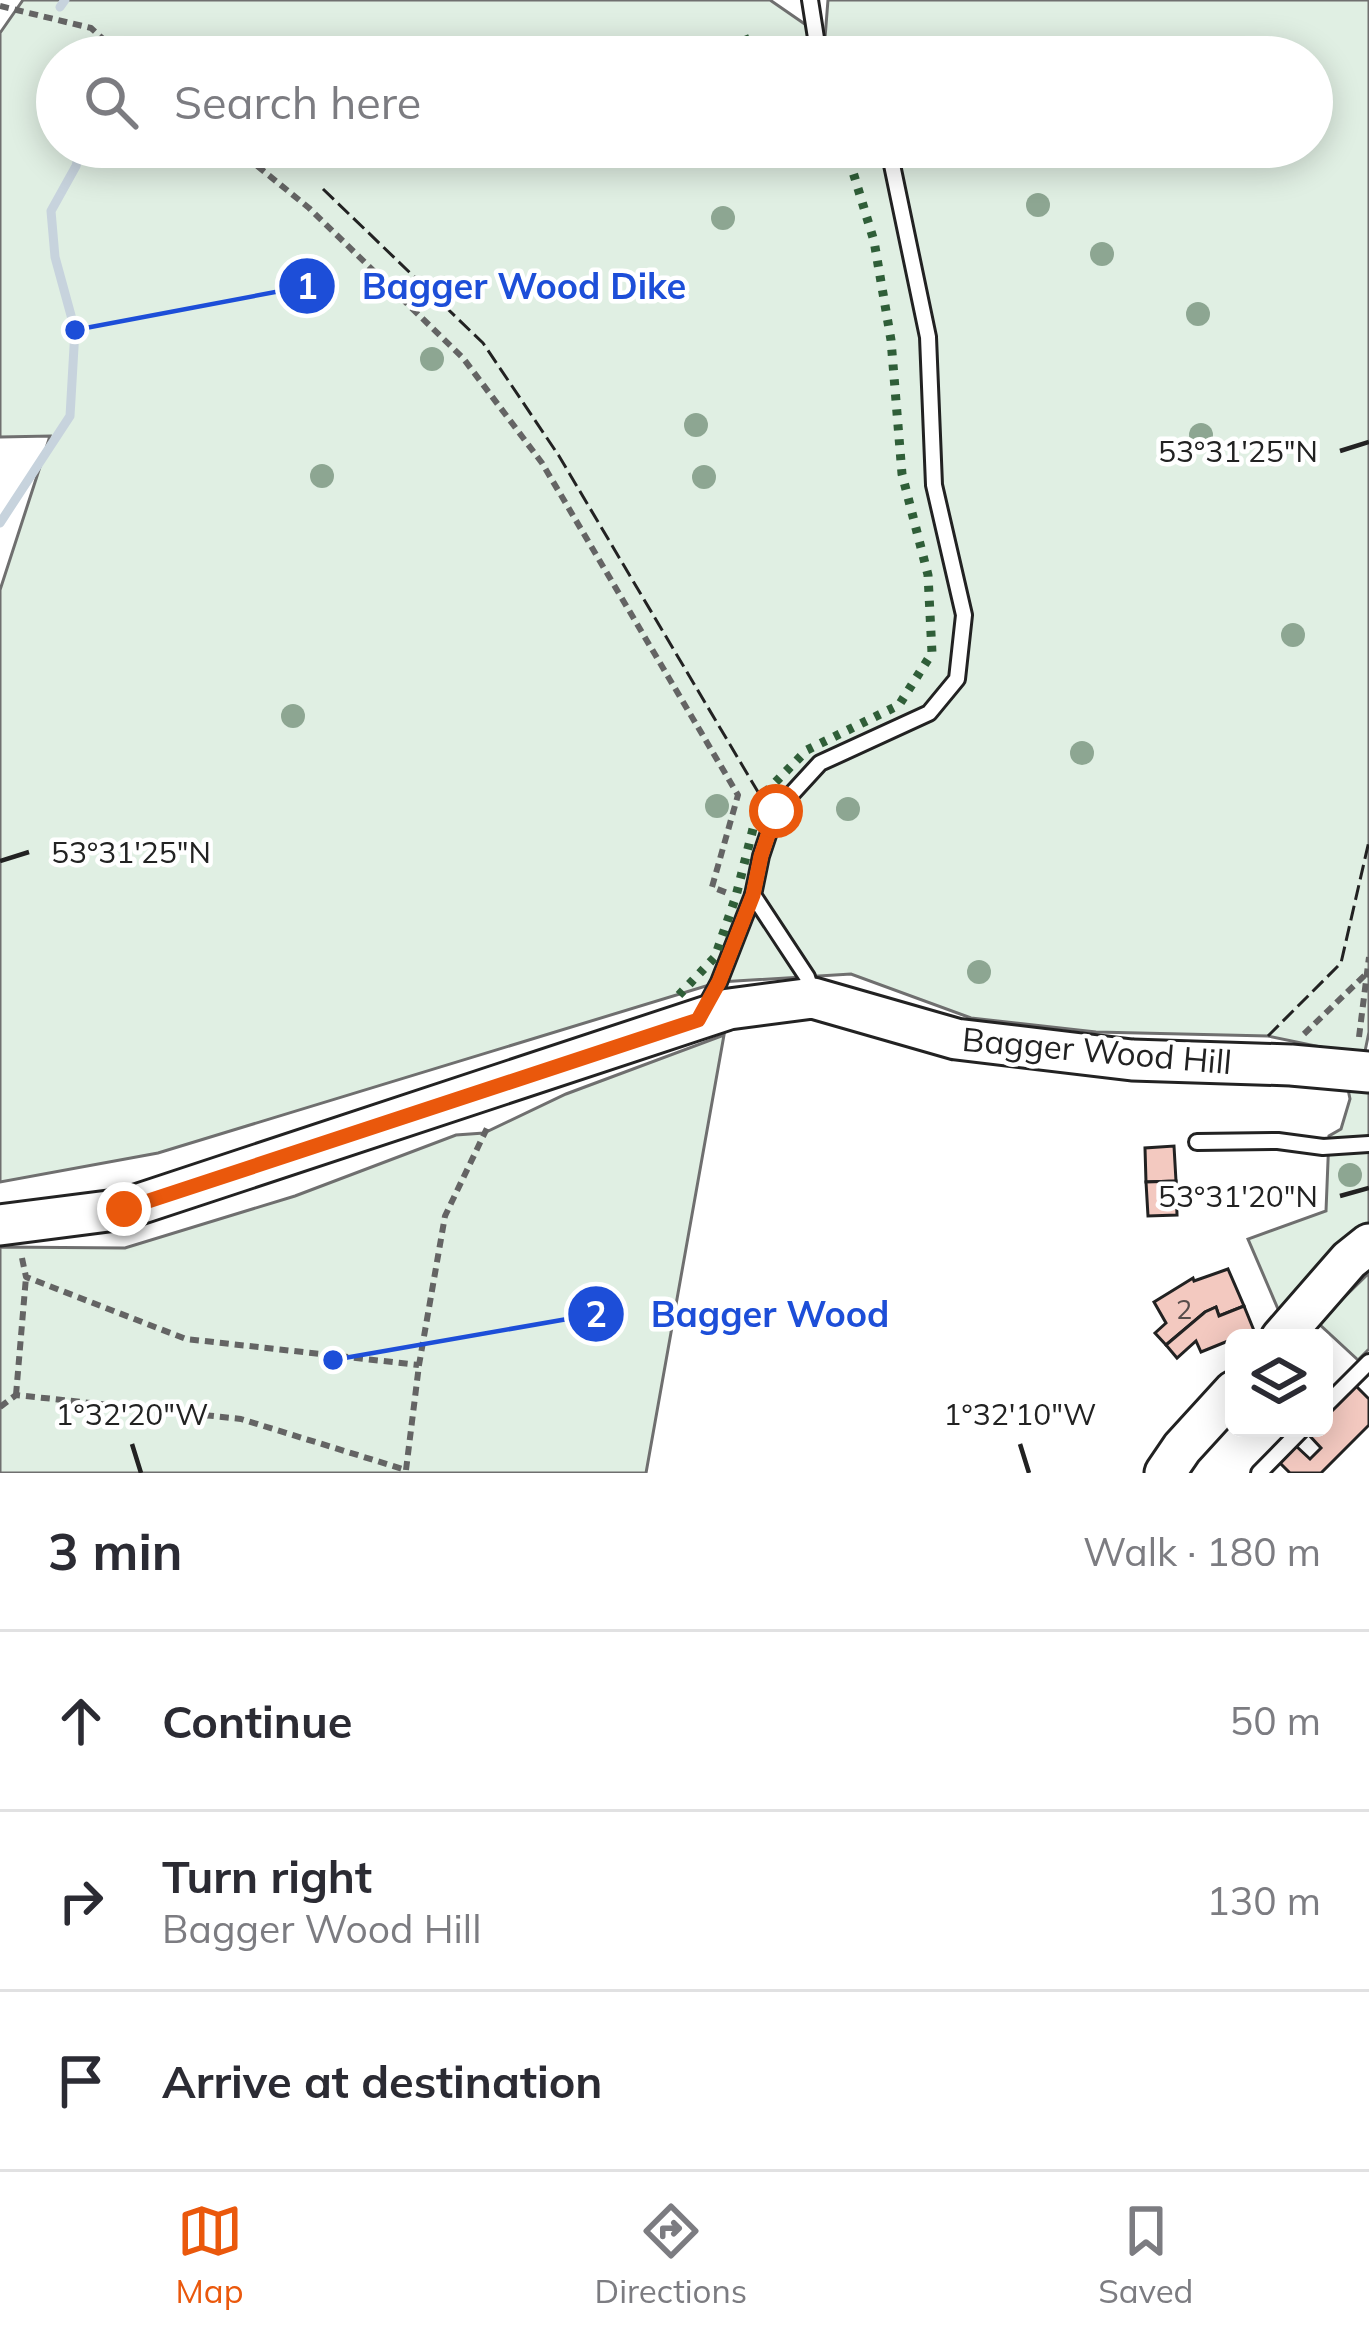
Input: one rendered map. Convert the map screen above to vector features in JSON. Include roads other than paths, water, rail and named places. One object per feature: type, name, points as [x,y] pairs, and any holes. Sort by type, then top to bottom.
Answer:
[{"type":"street","name":"Bagger Wood Hill","points":[[8,1225],[124,1209],[729,1009],[813,998],[956,1039],[1132,1060],[1291,1064],[1361,1072]]},
{"type":"street","points":[[1289,1329],[1369,1244]]},
{"type":"street","points":[[1165,1473],[1225,1400]]},
{"type":"lane","points":[[810,0],[816,36]]},
{"type":"lane","points":[[698,1020],[719,982],[751,901],[776,811],[820,763],[929,713],[957,680],[964,615],[934,485],[928,337],[893,168]]},
{"type":"lane","points":[[751,901],[807,977],[813,998]]},
{"type":"lane","points":[[1197,1142],[1278,1142],[1323,1148],[1369,1144]]},
{"type":"lane","points":[[1333,1398],[1369,1362]]},
{"type":"lane","points":[[1259,1473],[1295,1437]]},
{"type":"waterway","points":[[60,7],[65,0]]},
{"type":"waterway","points":[[0,523],[70,416],[75,330],[55,257],[51,211],[75,168]]},
{"type":"place","name":"Bagger Wood Dike","points":[[75,330]]},
{"type":"place","name":"Bagger Wood","points":[[333,1360]]}]
